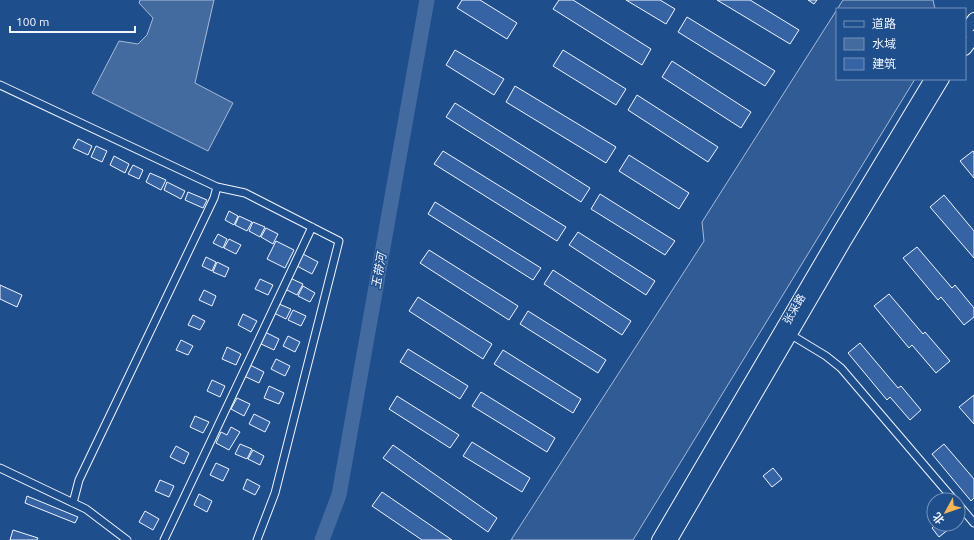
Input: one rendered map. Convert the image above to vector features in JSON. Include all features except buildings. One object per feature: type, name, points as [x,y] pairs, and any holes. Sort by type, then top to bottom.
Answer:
[{"type":"main road","points":[[966,31],[974,19]]},
{"type":"main road","points":[[966,48],[974,37]]},
{"type":"main road","name":"张采路","points":[[671,540],[786,332],[930,80]]},
{"type":"main road","name":"张采路","points":[[658,540],[942,80]]},
{"type":"street","points":[[0,85],[217,186],[245,193],[339,240],[275,493],[258,540]]},
{"type":"street","points":[[73,503],[79,480],[214,198],[217,186]]},
{"type":"street","points":[[164,540],[312,227]]},
{"type":"street","points":[[786,332],[826,356],[841,368],[947,492]]},
{"type":"street","points":[[0,468],[86,510],[127,540]]},
{"type":"street","points":[[966,514],[974,523]]},
{"type":"shaded area","points":[[843,0],[933,0],[935,8],[838,8]]},
{"type":"shaded area","points":[[836,11],[836,80],[914,80],[633,540],[511,540],[704,241],[702,222]]},
{"type":"water","points":[[140,0],[214,0],[195,83],[233,103],[208,151],[92,93],[119,41],[138,44],[147,35],[153,18],[139,3]]},
{"type":"waterway","name":"玉带河","points":[[322,540],[339,495],[427,0]]}]
